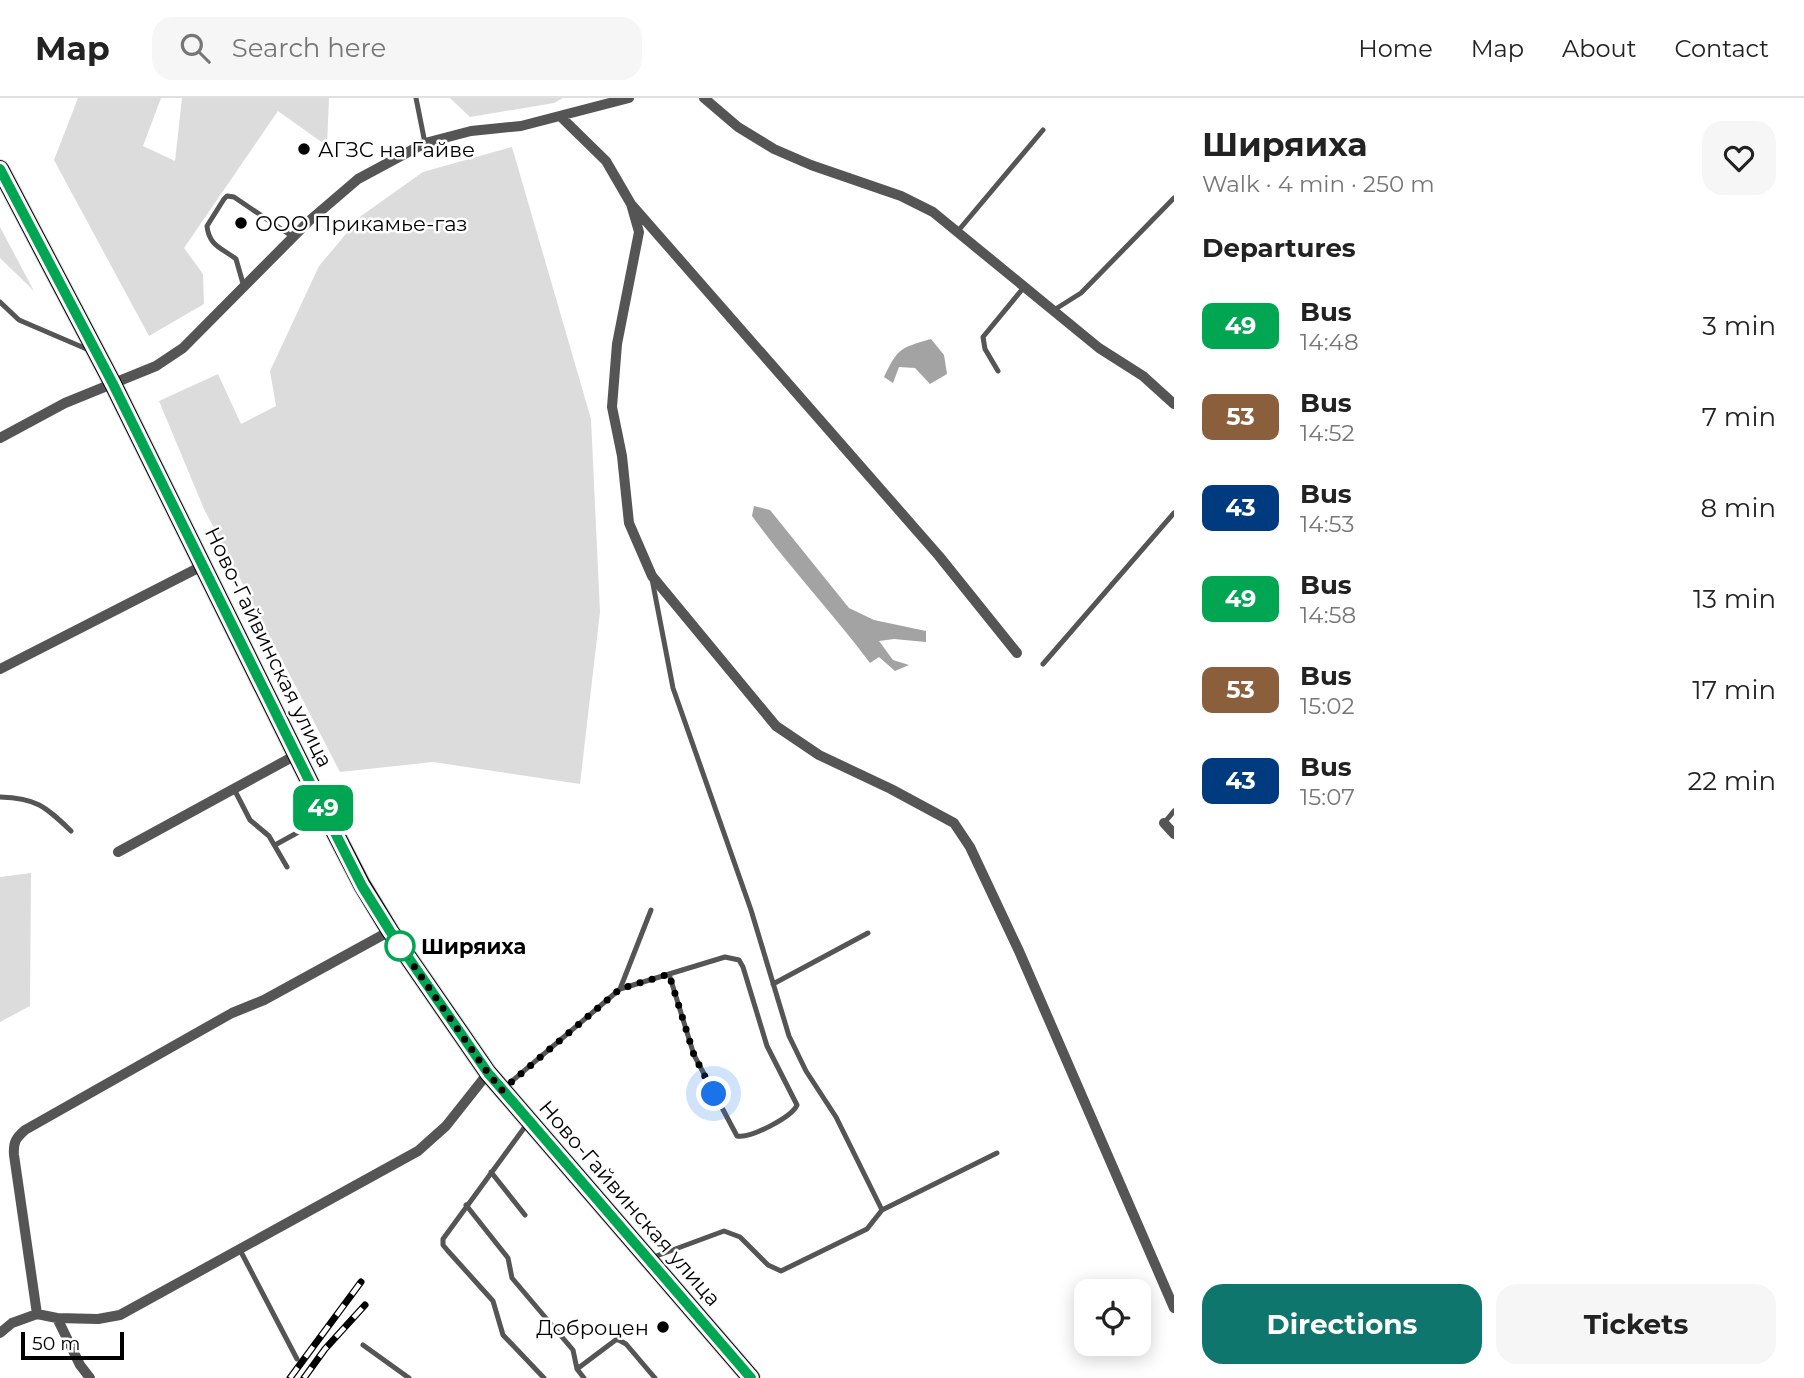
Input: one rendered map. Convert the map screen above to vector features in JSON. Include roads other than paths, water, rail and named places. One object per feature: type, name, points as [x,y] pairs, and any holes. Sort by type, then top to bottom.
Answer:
[{"type":"main road","name":"Ново-Гайвинская улица","points":[[0,169],[113,384],[362,886],[488,1073],[751,1378]]},
{"type":"street","points":[[0,438],[65,403],[156,366],[183,348],[293,237],[358,179],[425,143],[471,131],[521,127],[629,98]]},
{"type":"street","points":[[704,98],[738,127],[774,149],[811,165],[901,196],[933,212],[1099,348],[1143,376],[1174,404]]},
{"type":"street","points":[[561,117],[606,161],[631,204],[939,556],[1017,653]]},
{"type":"street","points":[[631,204],[639,232],[617,344],[612,407],[622,456],[629,523],[652,576],[776,726],[819,755],[954,823],[970,847],[1019,951],[1174,1308]]},
{"type":"street","points":[[0,670],[204,565]]},
{"type":"street","points":[[118,852],[296,755]]},
{"type":"street","points":[[1164,823],[1174,834]]},
{"type":"street","points":[[37,1314],[14,1155],[13,1145],[17,1137],[232,1013],[264,1000],[390,931]]},
{"type":"street","points":[[0,1333],[12,1323],[37,1314],[57,1318],[97,1319],[120,1314],[418,1151],[446,1126],[488,1073]]},
{"type":"street","points":[[57,1318],[80,1365],[90,1378]]},
{"type":"lane","points":[[416,98],[425,143]]},
{"type":"lane","points":[[958,231],[1043,130]]},
{"type":"lane","points":[[244,287],[236,259],[208,236],[207,226],[224,199],[227,196],[234,197],[293,237]]},
{"type":"lane","points":[[1054,310],[1081,293],[1174,198]]},
{"type":"lane","points":[[998,371],[985,349],[982,337],[1025,286]]},
{"type":"lane","points":[[0,302],[19,320],[97,354]]},
{"type":"lane","points":[[1043,664],[1174,513]]},
{"type":"lane","points":[[652,576],[673,688],[751,910],[789,1036],[806,1071],[836,1117],[882,1210]]},
{"type":"lane","points":[[234,789],[254,824],[269,836],[287,867]]},
{"type":"lane","points":[[0,797],[25,798],[52,813],[71,831]]},
{"type":"lane","points":[[1164,823],[1174,811]]},
{"type":"lane","points":[[275,845],[327,817]]},
{"type":"lane","points":[[620,989],[651,910]]},
{"type":"lane","points":[[773,984],[868,933]]},
{"type":"lane","points":[[502,1090],[620,989],[669,974],[725,957],[733,957],[743,967],[767,1046],[795,1100],[796,1110],[749,1136],[737,1136],[694,1055],[669,974]]},
{"type":"lane","points":[[529,1121],[447,1230],[443,1245],[493,1301],[503,1335],[544,1378]]},
{"type":"lane","points":[[648,1259],[724,1231],[740,1237],[768,1265],[781,1270],[867,1229],[882,1210],[997,1153]]},
{"type":"lane","points":[[491,1172],[525,1215]]},
{"type":"lane","points":[[466,1205],[508,1258],[512,1278],[573,1350],[577,1369],[584,1378]]},
{"type":"lane","points":[[239,1247],[298,1359]]},
{"type":"lane","points":[[577,1369],[617,1339],[626,1344],[654,1378]]},
{"type":"lane","points":[[363,1345],[409,1378]]},
{"type":"railway","points":[[290,1378],[361,1282]]},
{"type":"railway","points":[[304,1378],[325,1349],[365,1305]]},
{"type":"place","name":"АГЗС на Гайве","points":[[304,149]]},
{"type":"place","name":"ООО Прикамье-газ","points":[[241,223]]},
{"type":"place","name":"Ширяиха","points":[[400,946]]},
{"type":"place","name":"Доброцен","points":[[663,1327]]}]
